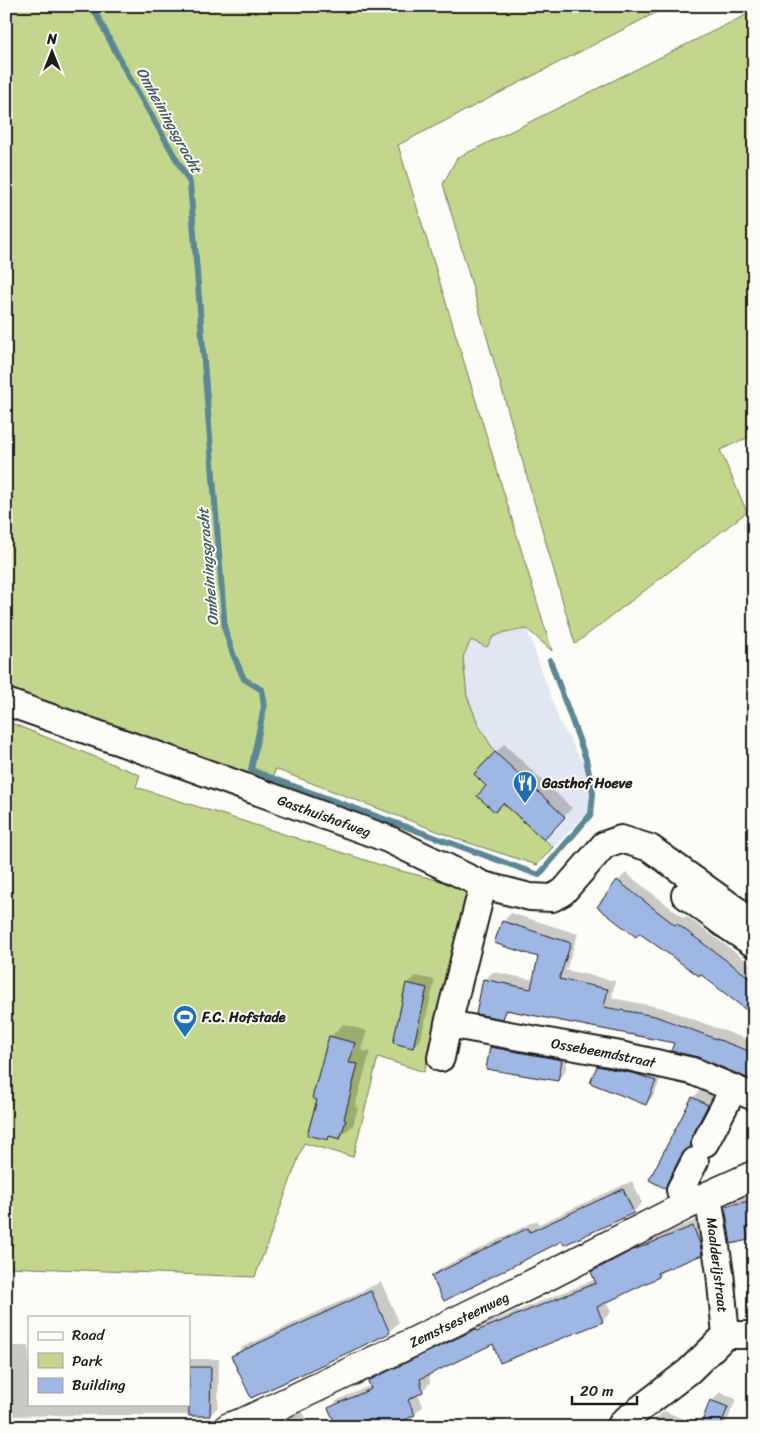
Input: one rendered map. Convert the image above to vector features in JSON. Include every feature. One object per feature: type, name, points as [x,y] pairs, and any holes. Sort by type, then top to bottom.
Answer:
[{"type":"street","name":"Gasthuishofweg","points":[[6,702],[388,839],[483,885],[530,897],[552,898],[563,892],[604,845],[622,839],[635,858],[663,867],[724,913],[754,944]]},
{"type":"street","points":[[441,1058],[483,885]]},
{"type":"street","name":"Gasthuishofweg","points":[[724,913],[754,923]]},
{"type":"street","name":"Ossebeemdstraat","points":[[448,1024],[625,1056],[692,1071],[744,1092]]},
{"type":"street","points":[[696,1201],[680,1190],[700,1152],[744,1092]]},
{"type":"street","name":"Zemstsesteenweg","points":[[229,1427],[399,1349],[696,1201],[754,1176]]},
{"type":"street","name":"Maalderijstraat","points":[[696,1201],[720,1273],[726,1335]]},
{"type":"street","points":[[620,1427],[623,1422],[689,1371],[726,1335],[754,1335]]},
{"type":"shaded area","points":[[527,629],[560,723],[584,764],[589,793],[588,812],[537,865],[463,841],[275,769],[471,640],[487,646],[493,637],[505,632]]},
{"type":"green space","points":[[6,6],[669,6],[398,145],[552,651],[527,629],[505,632],[493,637],[487,647],[471,640],[463,657],[467,696],[479,726],[495,752],[474,774],[486,786],[495,812],[503,803],[553,847],[537,865],[463,841],[275,769],[273,784],[6,694]]},
{"type":"green space","points":[[754,11],[754,435],[720,450],[747,512],[575,644],[443,184],[457,158]]},
{"type":"green space","points":[[6,721],[140,775],[136,787],[390,868],[472,889],[424,1072],[378,1057],[353,1157],[304,1143],[255,1277],[6,1267]]},
{"type":"building","points":[[495,752],[565,817],[544,840],[503,803],[495,812],[477,796],[486,786],[474,774]]},
{"type":"building","points":[[617,880],[675,925],[677,924],[754,981],[754,1016],[700,974],[699,976],[639,933],[636,937],[597,907]]},
{"type":"building","points":[[502,921],[571,943],[559,979],[608,989],[604,1007],[655,1016],[754,1053],[754,1081],[698,1057],[671,1051],[674,1043],[506,1010],[503,1019],[476,1014],[483,979],[531,989],[538,957],[494,943]]},
{"type":"building","points":[[406,983],[427,988],[413,1048],[393,1043]]},
{"type":"building","points":[[329,1036],[355,1043],[349,1063],[358,1064],[340,1139],[329,1136],[328,1140],[307,1135],[317,1100],[312,1098]]},
{"type":"building","points":[[490,1047],[562,1060],[558,1081],[486,1069]]},
{"type":"building","points":[[597,1066],[636,1074],[656,1081],[646,1105],[590,1083]]},
{"type":"building","points":[[692,1097],[708,1105],[692,1136],[691,1147],[682,1154],[667,1183],[666,1189],[649,1180]]},
{"type":"building","points":[[623,1189],[634,1213],[564,1245],[562,1241],[444,1301],[431,1276],[528,1228],[530,1232]]},
{"type":"building","points":[[754,1200],[754,1226],[746,1227],[748,1240],[731,1244],[725,1206]]},
{"type":"building","points":[[693,1226],[702,1255],[657,1273],[659,1277],[597,1307],[603,1322],[500,1363],[493,1344],[420,1379],[423,1392],[408,1400],[415,1415],[390,1427],[337,1427],[328,1408],[371,1389],[368,1381],[476,1329],[477,1331],[596,1283],[591,1272],[631,1251]]},
{"type":"building","points":[[371,1291],[390,1333],[251,1398],[231,1356]]},
{"type":"building","points":[[190,1367],[211,1367],[210,1416],[189,1416]]},
{"type":"building","points":[[710,1400],[728,1407],[720,1427],[700,1427]]},
{"type":"waterway","name":"Omheiningsgracht","points":[[92,6],[127,73],[190,183],[225,630],[244,679],[262,690],[264,707],[251,770],[539,875],[591,814],[593,793],[586,759],[550,660]]},
{"type":"place","name":"Gasthof Hoeve","points":[[525,804]]},
{"type":"place","name":"F.C. Hofstade","points":[[185,1038]]}]
